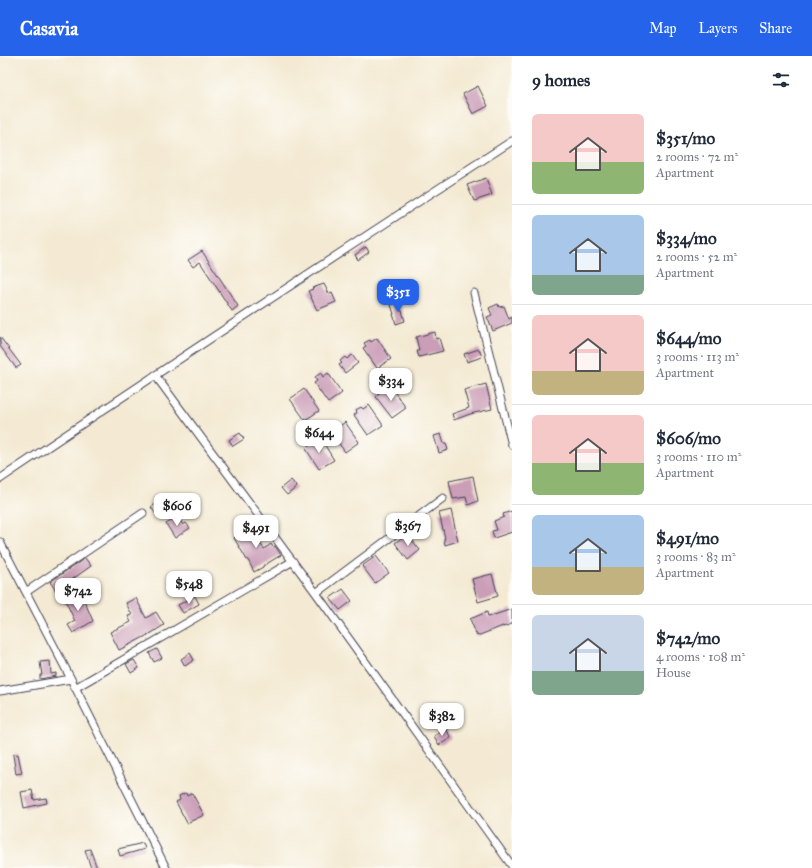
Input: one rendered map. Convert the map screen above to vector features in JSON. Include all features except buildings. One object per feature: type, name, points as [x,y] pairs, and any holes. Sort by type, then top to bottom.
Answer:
[{"type":"street","points":[[0,479],[394,218],[512,142]]},
{"type":"street","points":[[474,293],[512,446]]},
{"type":"street","points":[[155,376],[316,592],[512,866]]},
{"type":"street","points":[[316,592],[443,498]]},
{"type":"street","points":[[26,592],[143,513]]},
{"type":"street","points":[[0,542],[166,868]]},
{"type":"street","points":[[75,688],[293,561]]},
{"type":"street","points":[[0,691],[71,679]]}]
